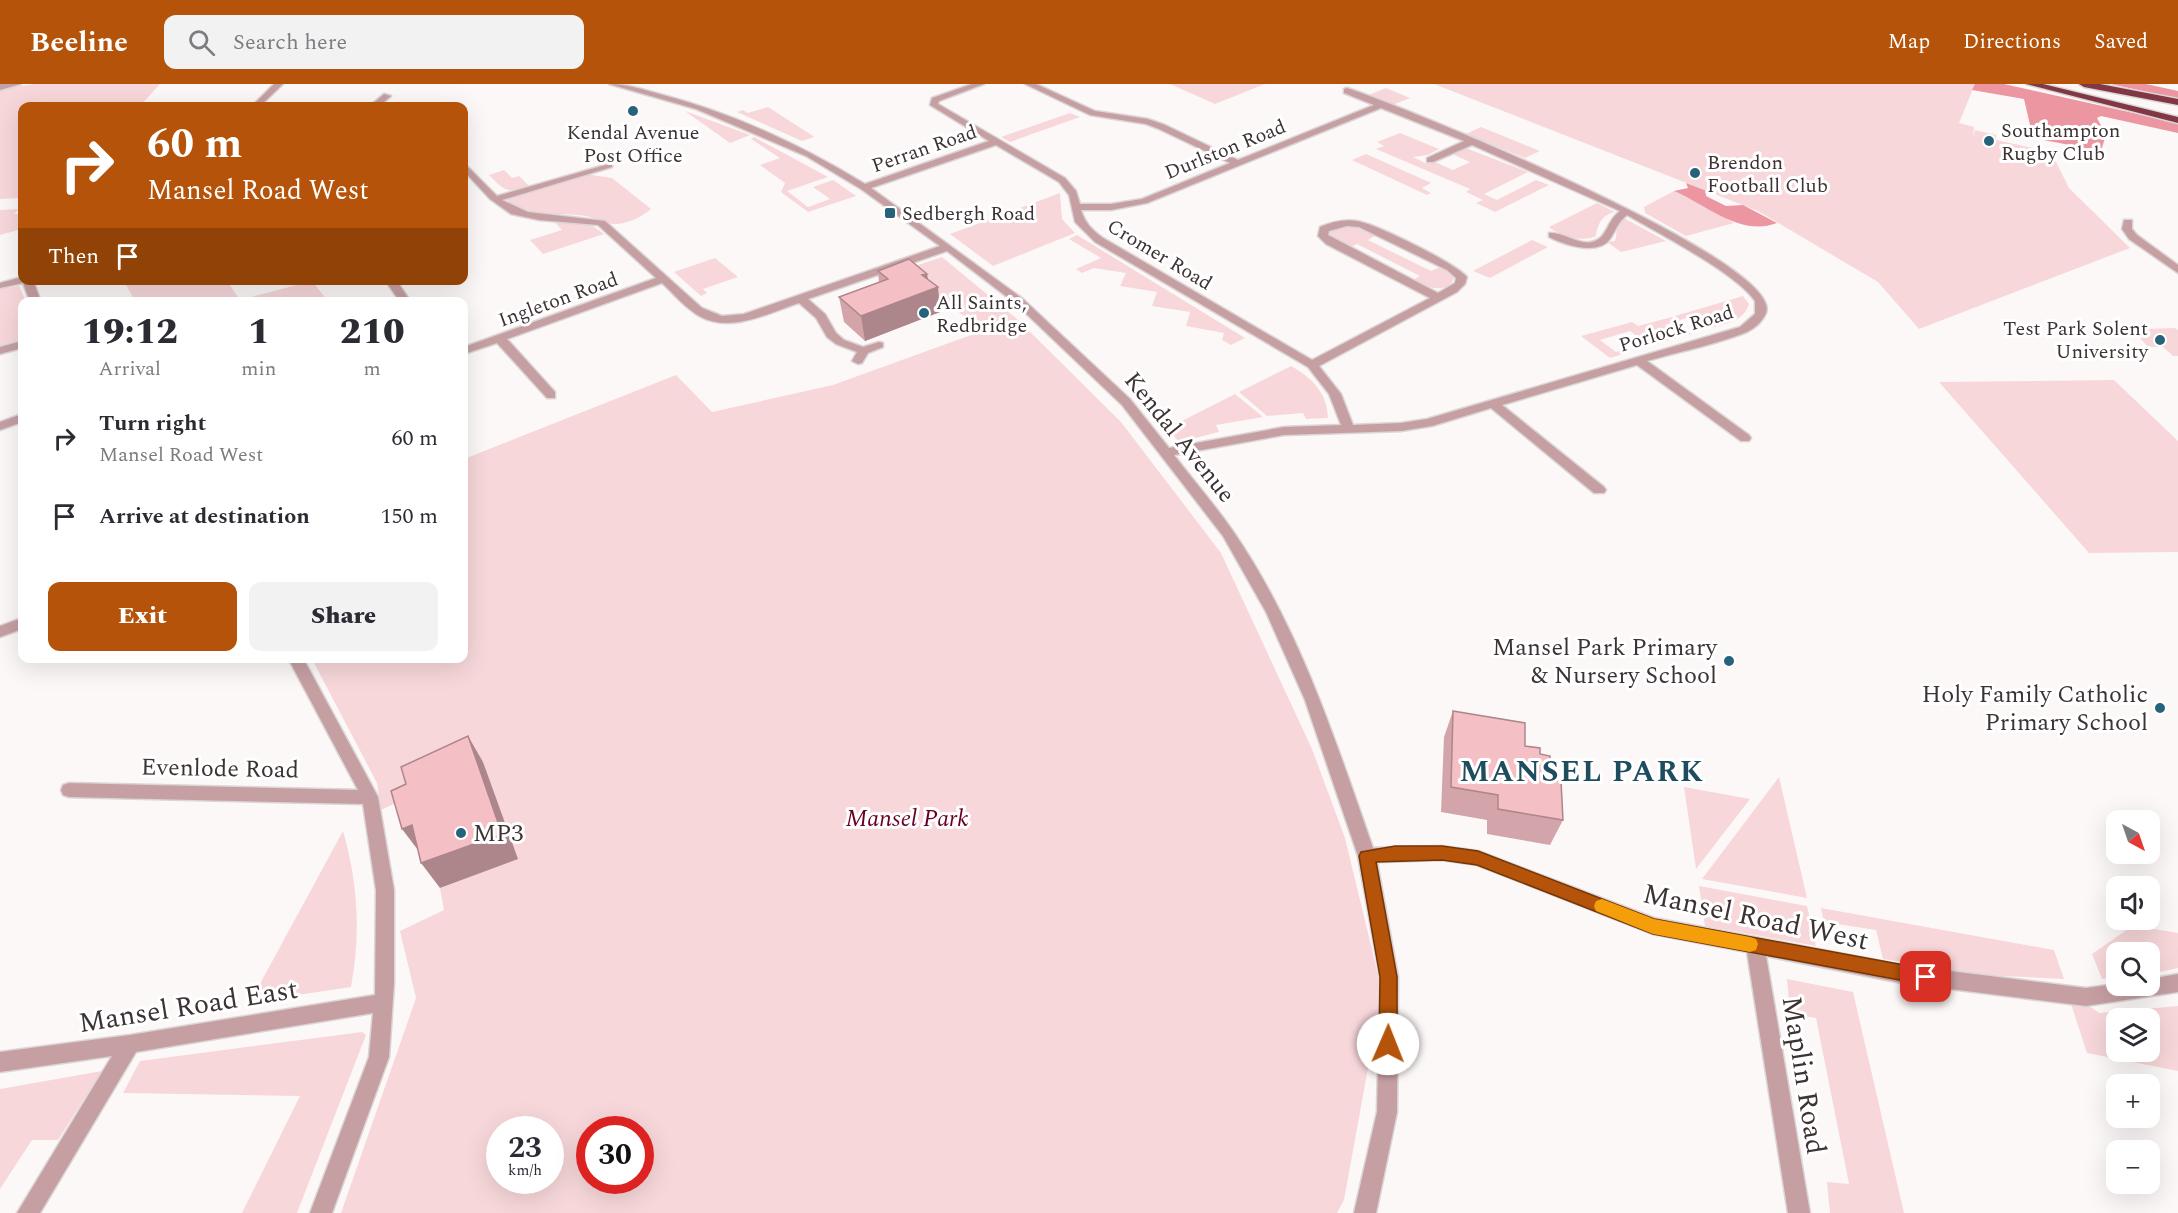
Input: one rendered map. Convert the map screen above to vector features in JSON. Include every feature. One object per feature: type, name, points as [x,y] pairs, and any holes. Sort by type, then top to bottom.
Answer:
[{"type":"highway","points":[[2033,84],[2178,114]]},
{"type":"highway","points":[[2033,84],[2178,120]]},
{"type":"highway","points":[[2073,84],[2178,107]]},
{"type":"highway","points":[[2084,84],[2178,102]]},
{"type":"street","points":[[0,87],[17,84]]},
{"type":"street","points":[[260,102],[279,84]]},
{"type":"street","name":"Kendal Avenue","points":[[613,84],[699,107],[809,154],[864,187],[948,247],[1019,301],[1126,402],[1228,534],[1273,612],[1313,700],[1367,856],[1389,977],[1387,1112],[1365,1213]]},
{"type":"street","name":"Cromer Road","points":[[980,84],[943,96],[935,100],[934,105],[1062,180],[1073,190],[1078,218],[1087,231],[1099,240],[1311,364],[1330,383],[1344,406],[1348,428]]},
{"type":"street","points":[[1029,84],[1093,113],[1148,122],[1162,127],[1237,163]]},
{"type":"street","name":"Porlock Road","points":[[1165,453],[1284,431],[1401,427],[1428,423],[1744,329],[1757,321],[1762,310],[1761,302],[1735,277],[1629,211],[1470,141],[1347,91]]},
{"type":"street","points":[[379,102],[387,96]]},
{"type":"street","name":"Durlston Road","points":[[1077,207],[1111,207],[1144,201],[1381,105]]},
{"type":"street","points":[[1446,162],[1433,159],[1470,141]]},
{"type":"street","name":"Perran Road","points":[[864,187],[996,142]]},
{"type":"street","points":[[496,199],[600,172],[609,165]]},
{"type":"street","points":[[468,170],[496,199],[512,210],[524,214],[586,219],[601,223],[698,310],[706,316],[721,320],[747,317],[948,247]]},
{"type":"street","points":[[1553,235],[1563,244],[1584,245],[1604,240],[1612,222],[1618,215],[1629,211]]},
{"type":"street","points":[[1311,364],[1437,297],[1460,284],[1462,277],[1451,268],[1362,225],[1350,222],[1324,229],[1323,236],[1330,242],[1437,297]]},
{"type":"street","points":[[2128,222],[2127,230],[2133,237],[2178,270]]},
{"type":"street","name":"Ingleton Road","points":[[468,350],[664,279]]},
{"type":"street","points":[[3,286],[18,281]]},
{"type":"street","points":[[801,299],[821,316],[831,334],[860,356],[879,345]]},
{"type":"street","points":[[500,339],[551,395]]},
{"type":"street","points":[[0,351],[18,345]]},
{"type":"street","points":[[1638,361],[1745,438]]},
{"type":"street","points":[[1494,404],[1599,490]]},
{"type":"street","points":[[0,426],[18,419]]},
{"type":"street","points":[[0,632],[18,625]]},
{"type":"street","points":[[298,663],[370,797],[385,890],[387,935],[379,1057],[321,1213]]},
{"type":"street","name":"Evenlode Road","points":[[69,790],[370,797]]},
{"type":"street","name":"Mansel Road West","points":[[1367,856],[1395,853],[1442,853],[1478,858],[1653,926],[1902,975],[2086,998],[2178,983]]},
{"type":"street","name":"Maplin Road","points":[[1755,945],[1799,1213]]},
{"type":"street","name":"Mansel Road East","points":[[0,1062],[130,1044],[384,1002]]},
{"type":"street","points":[[28,1213],[130,1044]]},
{"type":"green space","points":[[34,84],[160,84],[144,102],[18,102],[18,198],[0,199],[0,89]]},
{"type":"green space","points":[[1170,84],[1265,84],[1215,104]]},
{"type":"green space","points":[[1434,84],[1975,84],[1959,123],[1974,127],[1973,138],[1975,130],[1996,135],[1996,140],[2033,148],[2033,153],[2027,152],[2054,158],[2069,188],[2130,248],[1919,329],[1878,282],[1758,211]]},
{"type":"green space","points":[[1386,88],[1410,98],[1390,106],[1366,96]]},
{"type":"green space","points":[[768,107],[814,137],[802,141],[737,112],[743,110],[748,113]]},
{"type":"green space","points":[[685,111],[750,135],[730,143]]},
{"type":"green space","points":[[1070,113],[1080,117],[1010,142],[1001,137]]},
{"type":"green space","points":[[1481,127],[1540,151],[1525,158],[1466,134]]},
{"type":"green space","points":[[1400,133],[1439,149],[1428,155],[1413,157],[1427,164],[1433,161],[1453,170],[1470,162],[1450,153],[1463,147],[1528,172],[1484,194],[1497,200],[1536,180],[1549,185],[1495,212],[1476,203],[1483,200],[1466,192],[1470,189],[1376,149],[1384,146],[1377,142]]},
{"type":"green space","points":[[754,137],[828,177],[787,191],[808,207],[830,199],[813,187],[833,180],[856,196],[808,212],[781,192],[785,183],[760,165],[780,158],[751,139]]},
{"type":"green space","points":[[1366,154],[1431,183],[1422,188],[1431,193],[1427,195],[1352,160]]},
{"type":"green space","points":[[504,170],[512,178],[519,176],[529,186],[507,190],[489,175]]},
{"type":"green space","points":[[585,174],[612,178],[651,209],[631,221],[613,224],[586,216],[528,211],[509,204],[507,198]]},
{"type":"green space","points":[[1674,191],[1698,201],[1734,223],[1686,236],[1645,213],[1644,207]]},
{"type":"green space","points":[[1060,193],[1062,219],[1075,233],[993,266],[950,234]]},
{"type":"green space","points":[[1597,203],[1615,212],[1601,220],[1596,236],[1584,239],[1571,238],[1549,227]]},
{"type":"green space","points":[[18,209],[14,214],[18,214],[18,230],[0,235],[0,210]]},
{"type":"green space","points":[[1622,217],[1666,241],[1621,252],[1607,242],[1615,241],[1617,230],[1624,219]]},
{"type":"green space","points":[[552,219],[586,224],[604,234],[543,254],[530,240],[562,230]]},
{"type":"green space","points":[[1342,226],[1352,226],[1376,235],[1368,240],[1431,271],[1440,267],[1451,273],[1454,278],[1451,284],[1441,288],[1429,287],[1412,281],[1420,276],[1357,244],[1348,248],[1330,238],[1329,233]]},
{"type":"green space","points":[[1077,235],[1245,338],[1231,345],[1222,340],[1224,333],[1186,326],[1190,312],[1152,306],[1157,292],[1120,286],[1126,273],[1094,268],[1082,273],[1076,269],[1101,258],[1069,239]]},
{"type":"green space","points":[[1532,240],[1548,247],[1490,278],[1473,271]]},
{"type":"green space","name":"Mansel Park","points":[[942,257],[1017,319],[1121,422],[1221,553],[1312,749],[1345,838],[1382,991],[1344,1200],[1337,1213],[341,1213],[416,998],[400,931],[444,910],[440,888],[514,860],[483,762],[381,810],[377,783],[314,663],[468,663],[468,457],[676,375],[712,412],[833,385],[982,331],[906,269]]},
{"type":"green space","points":[[715,258],[738,277],[703,289],[707,293],[701,296],[674,272]]},
{"type":"green space","points":[[126,285],[230,285],[238,297],[133,297]]},
{"type":"green space","points":[[297,285],[315,285],[325,297],[251,297]]},
{"type":"green space","points":[[19,286],[24,297],[18,297],[18,343],[0,349],[0,289]]},
{"type":"green space","points":[[1743,296],[1749,304],[1746,311],[1736,320],[1723,325],[1701,330],[1697,327],[1705,324],[1694,316],[1680,320],[1675,316]]},
{"type":"green space","points":[[1672,317],[1677,321],[1665,325],[1677,333],[1686,330],[1691,334],[1641,348],[1637,346],[1645,343],[1630,331],[1600,340],[1616,352],[1626,349],[1631,352],[1610,358],[1581,336],[1632,322],[1638,326]]},
{"type":"green space","name":"Test Park Solent University","points":[[2175,328],[2178,330],[2178,356],[2173,356],[2163,347],[2148,347],[2134,331],[2145,332],[2142,329]]},
{"type":"green space","points":[[1291,366],[1317,387],[1325,401],[1328,418],[1306,419],[1303,413],[1267,416],[1239,392]]},
{"type":"green space","points":[[2114,380],[2178,441],[2178,552],[2089,553],[1939,382]]},
{"type":"green space","points":[[1235,394],[1263,417],[1216,425],[1219,432],[1179,442],[1168,428]]},
{"type":"green space","points":[[1779,777],[1807,898],[1702,879]]},
{"type":"green space","points":[[1684,787],[1750,799],[1696,869]]},
{"type":"green space","points":[[343,831],[352,869],[356,908],[356,947],[351,987],[250,1002]]},
{"type":"green space","points":[[1699,886],[1807,906],[1816,946],[1705,926]]},
{"type":"green space","points":[[1821,908],[2054,950],[2064,979],[1984,975],[1883,959],[1876,930],[1824,922]]},
{"type":"green space","points":[[2127,930],[2160,930],[2178,933],[2178,968],[2160,972],[2160,942],[2109,942]]},
{"type":"green space","points":[[2106,944],[2106,979],[2102,979],[2092,954]]},
{"type":"green space","points":[[1787,979],[1853,992],[1904,1213],[1830,1213],[1827,1182],[1849,1184],[1816,1018],[1790,1014]]},
{"type":"green space","points":[[2085,1003],[2099,1013],[2106,1012],[2106,1057],[2087,1053],[2071,1004]]},
{"type":"green space","points":[[2178,1006],[2178,1071],[2132,1062],[2160,1062],[2160,1008],[2155,1008]]},
{"type":"green space","points":[[362,1032],[366,1035],[297,1213],[242,1213],[300,1096],[123,1093],[140,1061]]},
{"type":"green space","points":[[102,1071],[58,1140],[32,1140],[0,1189],[0,1089]]},
{"type":"shaded area","points":[[1975,84],[2004,84],[2178,123],[2178,133],[2101,116],[2097,118],[2106,135],[2101,151],[2033,138],[2024,99],[1972,90]]},
{"type":"shaded area","points":[[2111,84],[2146,84],[2178,91],[2178,99]]},
{"type":"shaded area","points":[[1686,183],[1707,191],[1706,196],[1726,206],[1743,205],[1777,223],[1750,226],[1724,218],[1674,191],[1688,188]]},
{"type":"building","points":[[909,259],[927,274],[922,275],[938,287],[861,316],[839,297],[888,279],[878,271]]},
{"type":"building","points":[[1453,711],[1525,723],[1525,746],[1540,748],[1540,754],[1550,756],[1551,780],[1561,781],[1563,820],[1498,809],[1498,795],[1451,787]]},
{"type":"building","name":"MP3","points":[[468,736],[502,834],[421,863],[412,825],[402,829],[391,791],[406,784],[401,767]]},
{"type":"slow traffic","points":[[1602,906],[1653,926],[1750,944]]},
{"type":"place","name":"Kendal Avenue Post Office","points":[[633,111]]},
{"type":"place","name":"Southampton Rugby Club","points":[[1989,141]]},
{"type":"place","name":"Brendon Football Club","points":[[1695,173]]},
{"type":"place","name":"Sedbergh Road","points":[[890,213]]},
{"type":"place","name":"All Saints, Redbridge","points":[[924,313]]},
{"type":"place","name":"Test Park Solent University","points":[[2160,340]]},
{"type":"place","name":"Mansel Park Primary & Nursery School","points":[[1729,661]]},
{"type":"place","name":"Holy Family Catholic Primary School","points":[[2160,708]]},
{"type":"place","name":"MP3","points":[[461,833]]},
{"type":"district","name":"MANSEL PARK","points":[[1582,771]]},
{"type":"route","points":[[1388,1044],[1389,977],[1367,856],[1395,853],[1442,853],[1478,858],[1653,926],[1902,975],[1926,977]]}]
